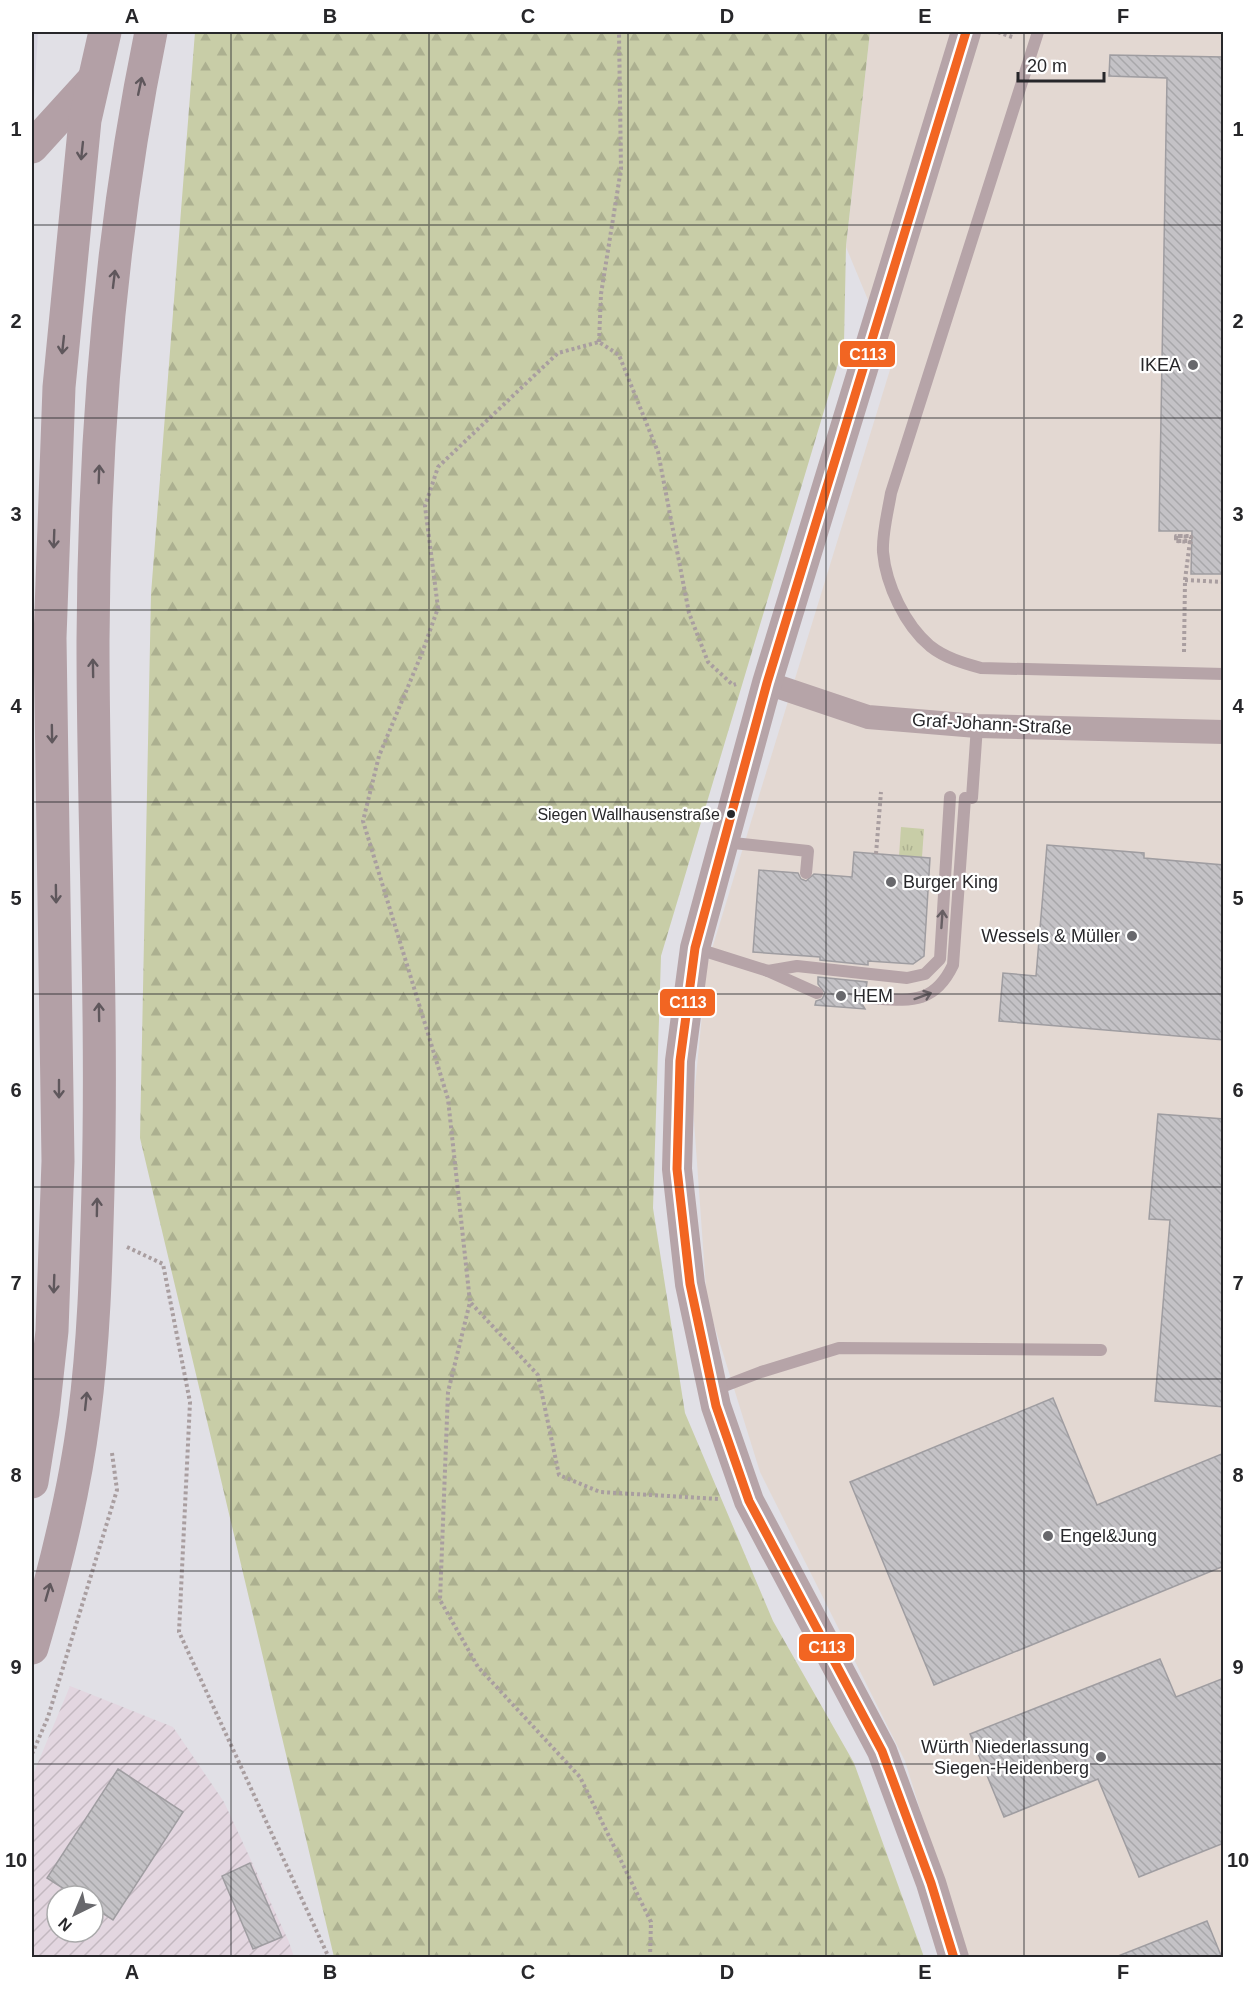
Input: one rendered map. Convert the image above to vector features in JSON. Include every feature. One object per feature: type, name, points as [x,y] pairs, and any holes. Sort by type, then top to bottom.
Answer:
[{"type":"highway","points":[[32,1482],[51,1343],[59,1086],[50,638],[59,387],[85,120],[105,32]]},
{"type":"highway","points":[[32,147],[136,32]]},
{"type":"highway","points":[[32,1648],[70,1502],[84,1419],[93,1334],[100,1081],[93,637],[102,379],[133,118],[151,32]]},
{"type":"street","points":[[954,1958],[931,1883],[882,1751],[749,1501],[713,1391],[690,1284],[677,1169],[680,1061],[695,948],[767,682],[966,32]]},
{"type":"street","name":"Graf-Johann-Straße","points":[[767,682],[868,717],[977,726],[1224,732]]},
{"type":"lane","points":[[1038,32],[891,493],[883,552],[893,591],[907,619],[930,646],[957,661],[995,670],[1224,674]]},
{"type":"lane","points":[[866,998],[911,1000],[930,995],[945,982],[953,965],[977,726]]},
{"type":"lane","points":[[768,972],[798,961],[844,971],[907,978],[925,974],[940,959],[950,797]]},
{"type":"lane","points":[[724,842],[808,851],[806,873]]},
{"type":"lane","points":[[695,948],[768,972],[817,993]]},
{"type":"lane","points":[[713,1391],[761,1372],[839,1348],[1101,1350]]},
{"type":"path","points":[[599,342],[601,294],[621,169],[619,32]]},
{"type":"path","points":[[650,1958],[651,1922],[580,1777],[478,1667],[440,1600],[448,1392],[470,1302],[448,1099],[363,821],[379,756],[422,653],[438,608],[424,506],[438,467],[558,353],[599,342],[619,355],[658,452],[689,612],[708,662],[733,685],[767,682]]},
{"type":"path","points":[[1183,674],[1185,580],[1189,551],[1190,541],[1176,541],[1176,536],[1191,537],[1191,542],[1183,542],[1176,541],[1176,536],[1192,536]]},
{"type":"path","points":[[1185,580],[1224,582]]},
{"type":"path","points":[[876,854],[880,792]]},
{"type":"path","points":[[122,1245],[163,1264],[190,1402],[179,1632],[329,1958]]},
{"type":"path","points":[[470,1302],[538,1375],[559,1475],[600,1492],[749,1501]]},
{"type":"shaded area","points":[[32,32],[38,32],[32,133]]},
{"type":"shaded area","points":[[870,32],[1223,32],[1223,1957],[966,1957],[905,1761],[760,1472],[707,1302],[693,1107],[707,965],[893,360],[846,247]]},
{"type":"shaded area","points":[[70,1686],[173,1727],[224,1802],[294,1957],[32,1958],[32,1777]]},
{"type":"green space","points":[[195,32],[870,32],[846,246],[844,344],[661,956],[653,1208],[685,1413],[773,1621],[854,1763],[924,1957],[334,1957],[140,1138],[151,594]]},
{"type":"green space","points":[[901,827],[924,829],[922,857],[899,856]]},
{"type":"building","name":"IKEA","points":[[1110,55],[1224,57],[1224,574],[1191,574],[1192,531],[1159,531],[1167,78],[1109,76]]},
{"type":"building","name":"Wessels & Müller","points":[[1047,845],[1144,853],[1144,858],[1224,865],[1224,1040],[999,1021],[1003,973],[1036,976]]},
{"type":"building","points":[[854,852],[930,858],[924,956],[913,964],[868,961],[868,965],[820,960],[820,957],[753,952],[759,870],[798,873],[801,879],[806,881],[814,874],[852,877]]},
{"type":"building","name":"HEM","points":[[818,977],[867,982],[866,990],[858,997],[865,1009],[815,1005],[825,993],[818,984]]},
{"type":"building","points":[[1158,1114],[1224,1119],[1224,1407],[1155,1401],[1170,1220],[1149,1219]]},
{"type":"building","name":"Engel&Jung","points":[[1053,1398],[1097,1505],[1224,1453],[1224,1566],[934,1685],[850,1482]]},
{"type":"building","name":"Würth Niederlassung Siegen-Heidenberg","points":[[1160,1659],[1176,1697],[1224,1678],[1224,1843],[1139,1877],[1098,1779],[1004,1817],[970,1734]]},
{"type":"building","points":[[118,1769],[183,1812],[113,1920],[105,1915],[105,1884],[56,1884],[47,1878]]},
{"type":"building","points":[[250,1863],[282,1937],[253,1949],[222,1876]]},
{"type":"building","points":[[1207,1921],[1222,1958],[1118,1958],[1118,1956]]},
{"type":"transit line","name":"C113","points":[[954,1958],[931,1883],[882,1751],[749,1501],[716,1406],[690,1284],[677,1169],[680,1061],[695,948],[767,683],[966,32]]},
{"type":"place","name":"IKEA","points":[[1193,365]]},
{"type":"place","name":"Siegen Wallhausenstraße","points":[[731,814]]},
{"type":"place","name":"Burger King","points":[[891,882]]},
{"type":"place","name":"Wessels & Müller","points":[[1132,936]]},
{"type":"place","name":"HEM","points":[[841,996]]},
{"type":"place","name":"Engel&Jung","points":[[1048,1536]]},
{"type":"place","name":"Würth Niederlassung Siegen-Heidenberg","points":[[1101,1757]]}]
